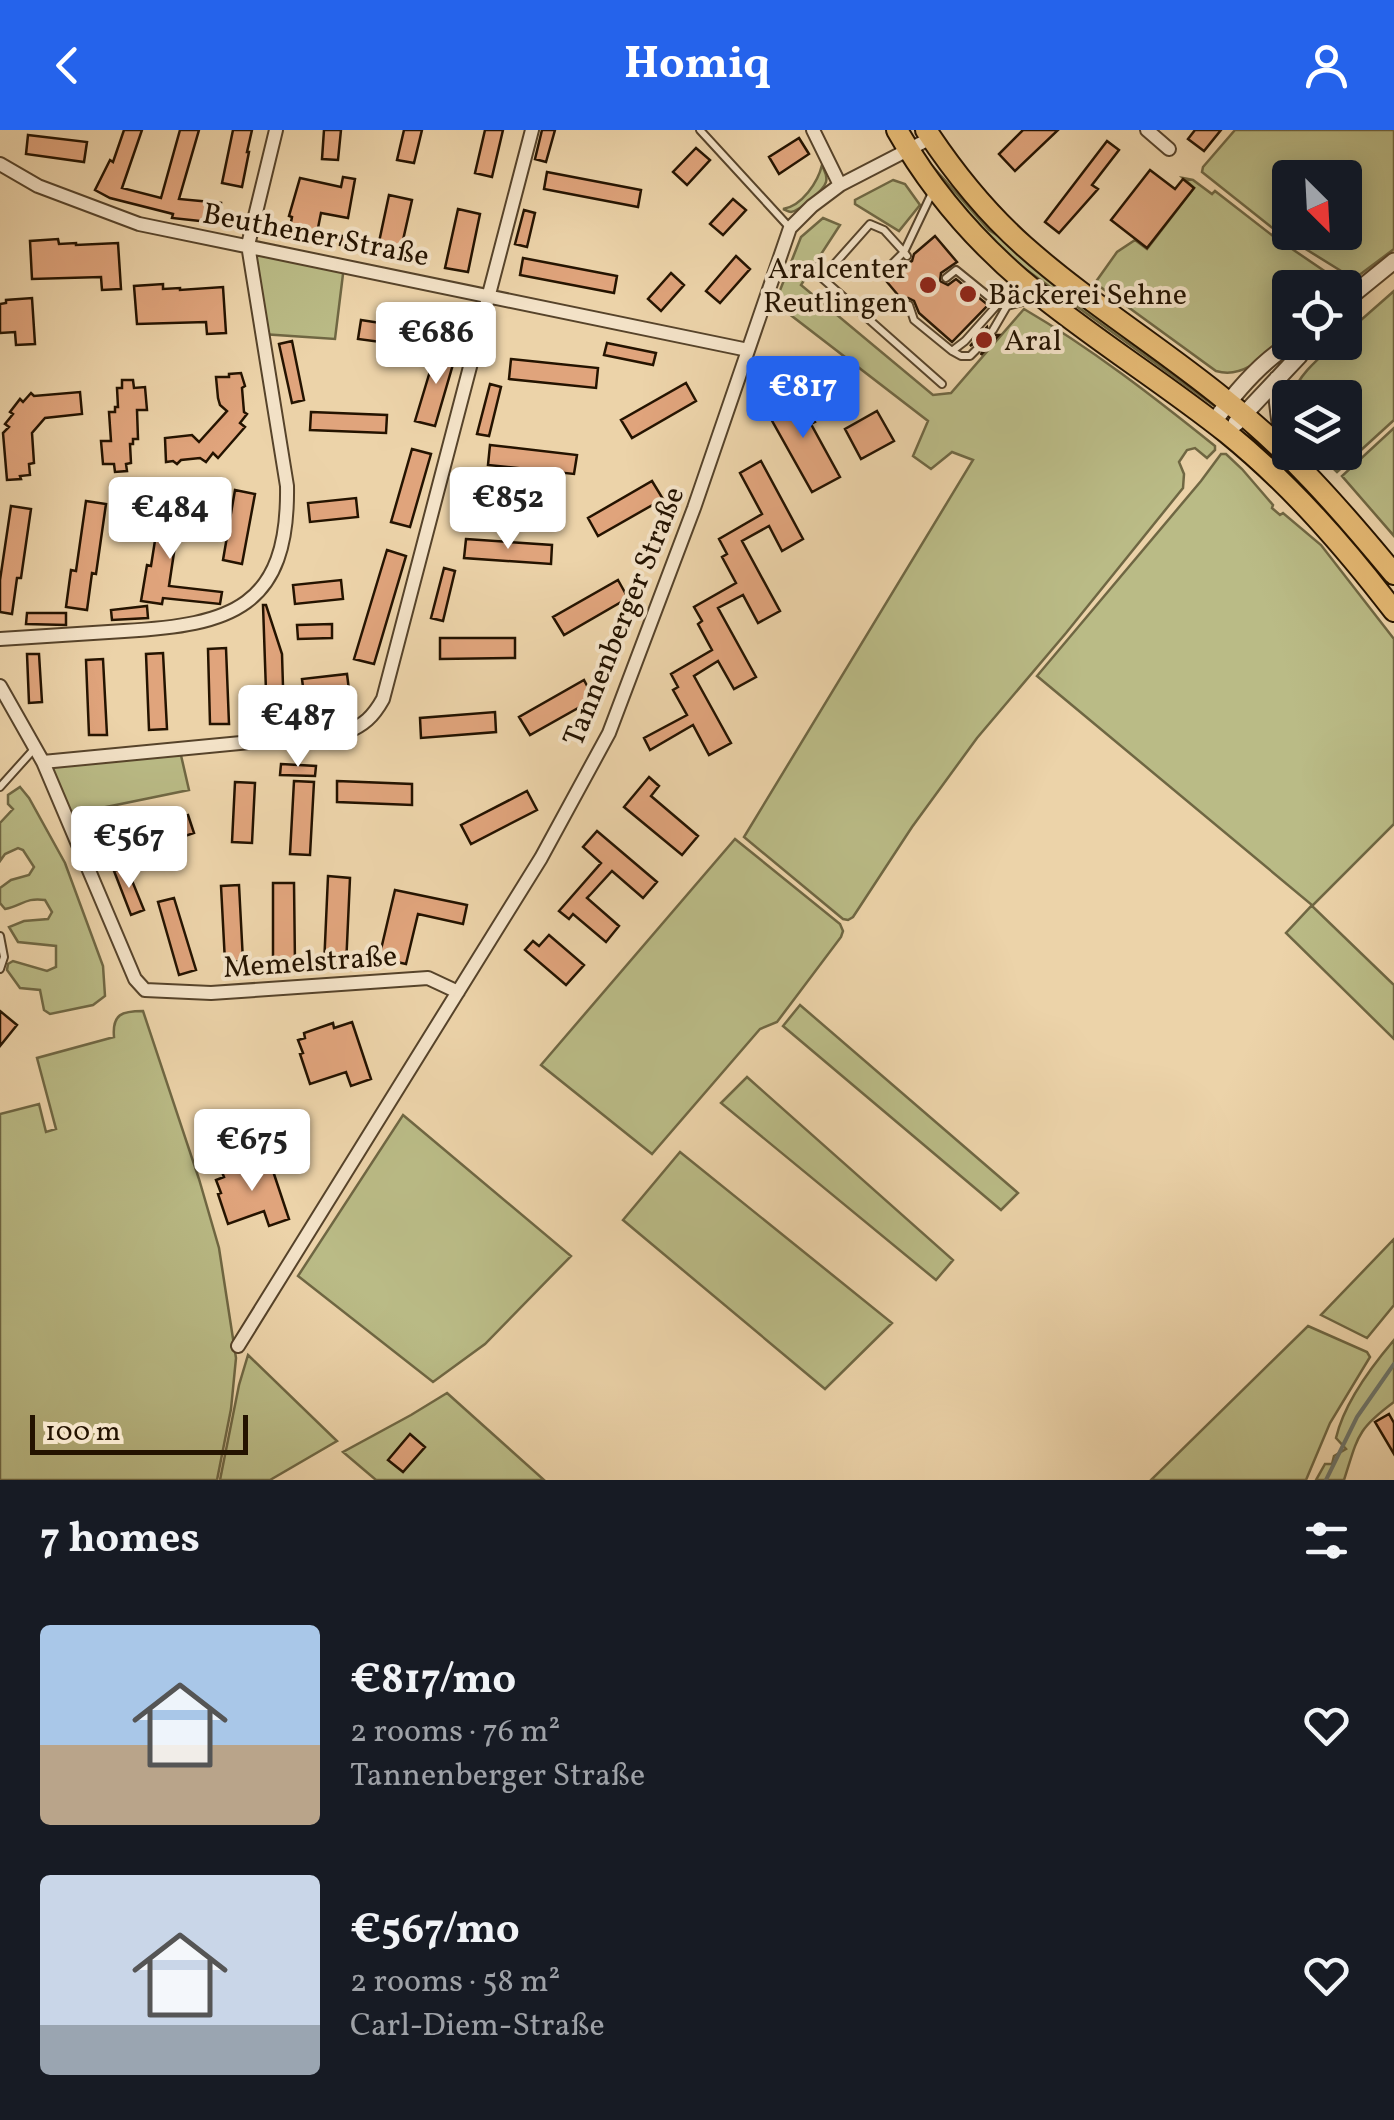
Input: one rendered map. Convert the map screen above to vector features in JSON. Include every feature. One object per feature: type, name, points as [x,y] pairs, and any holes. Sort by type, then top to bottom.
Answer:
[{"type":"main road","points":[[897,130],[934,188],[1004,264],[1043,298],[1220,428],[1306,505],[1394,612]]},
{"type":"main road","points":[[928,134],[1023,245],[1236,408],[1272,441]]},
{"type":"main road","points":[[1302,470],[1394,574]]},
{"type":"street","points":[[0,639],[166,629],[206,622],[232,613],[268,578],[283,544],[287,486],[248,245],[276,130]]},
{"type":"street","points":[[0,686],[44,762],[345,733],[374,716],[383,699],[532,130]]},
{"type":"street","points":[[813,130],[840,185]]},
{"type":"street","points":[[1147,130],[1169,150]]},
{"type":"street","name":"Tannenberger Straße","points":[[238,1346],[541,858],[609,732],[694,508],[790,228],[840,185],[908,150],[928,134]]},
{"type":"street","name":"Beuthener Straße","points":[[0,164],[38,186],[138,224],[748,350]]},
{"type":"street","points":[[1362,288],[1394,262]]},
{"type":"street","points":[[1220,428],[1275,360]]},
{"type":"street","points":[[1236,408],[1277,379],[1295,360]]},
{"type":"street","name":"Memelstraße","points":[[44,762],[135,979],[145,990],[211,993],[428,978],[458,992]]},
{"type":"lane","points":[[700,130],[790,228]]},
{"type":"lane","points":[[886,275],[887,269],[906,254],[934,188]]},
{"type":"lane","points":[[906,254],[884,230],[870,224],[822,278],[942,384]]},
{"type":"lane","points":[[946,278],[956,270],[998,304],[1007,306],[1043,298]]},
{"type":"lane","points":[[952,351],[966,341],[998,304]]},
{"type":"lane","points":[[909,305],[914,320],[952,351],[970,356],[976,350]]},
{"type":"lane","points":[[993,330],[1007,306]]},
{"type":"lane","points":[[0,787],[36,748]]},
{"type":"lane","points":[[0,936],[4,957],[0,969]]},
{"type":"green space","points":[[1235,130],[1394,130],[1394,249],[1362,273],[1339,270],[1307,250],[1362,250],[1362,160],[1272,160],[1272,228],[1202,172]]},
{"type":"green space","points":[[927,160],[989,230],[1217,405],[1010,258],[967,213]]},
{"type":"green space","points":[[822,165],[826,180],[821,190],[795,211],[783,209],[808,192]]},
{"type":"green space","points":[[1183,178],[1193,180],[1212,194],[1215,191],[1272,235],[1272,250],[1294,250],[1323,270],[1272,270],[1272,348],[1238,371],[1216,371],[1095,283],[1117,252],[1135,240],[1147,249],[1194,188]]},
{"type":"green space","points":[[893,180],[905,184],[920,205],[899,231],[855,204],[855,200]]},
{"type":"green space","points":[[823,218],[840,225],[801,285],[933,395],[951,393],[1024,309],[1122,374],[1215,446],[1207,458],[1195,448],[1187,450],[1179,462],[1184,474],[1183,488],[977,738],[848,920],[744,837],[973,460],[952,452],[931,469],[913,456],[928,421],[775,303],[801,237]]},
{"type":"green space","points":[[248,246],[344,266],[335,339],[262,334]]},
{"type":"green space","points":[[1394,291],[1394,420],[1362,449],[1362,380],[1300,380],[1318,360],[1362,360],[1362,319]]},
{"type":"green space","points":[[1394,428],[1394,536],[1342,476],[1348,470],[1362,470],[1362,458]]},
{"type":"green space","points":[[1221,454],[1242,469],[1272,508],[1321,545],[1394,639],[1394,824],[1312,906],[1394,985],[1394,1039],[1286,933],[1312,905],[1037,676]]},
{"type":"green space","points":[[180,751],[189,790],[67,815],[45,765]]},
{"type":"green space","points":[[20,787],[65,863],[103,966],[105,996],[93,1005],[50,1014],[44,1010],[40,990],[20,988],[7,970],[13,961],[47,971],[56,967],[56,946],[18,942],[9,927],[48,919],[52,912],[45,900],[5,909],[0,903],[0,888],[29,875],[34,867],[18,848],[0,861],[0,823],[13,809],[8,804],[8,795]]},
{"type":"green space","points":[[735,839],[840,924],[843,931],[777,1022],[760,1029],[652,1154],[541,1065]]},
{"type":"green space","points":[[800,1005],[1018,1193],[1001,1210],[783,1026]]},
{"type":"green space","points":[[143,1011],[219,1248],[236,1358],[217,1480],[0,1480],[0,1114],[39,1104],[46,1132],[56,1129],[37,1058],[114,1037],[120,1015]]},
{"type":"green space","points":[[747,1077],[953,1260],[936,1280],[721,1103]]},
{"type":"green space","points":[[403,1115],[571,1256],[485,1344],[433,1382],[298,1276]]},
{"type":"green space","points":[[680,1152],[892,1323],[825,1389],[623,1220]]},
{"type":"green space","points":[[1394,1239],[1394,1305],[1367,1338],[1321,1315]]},
{"type":"green space","points":[[1308,1326],[1367,1352],[1370,1357],[1330,1423],[1306,1480],[1151,1480]]},
{"type":"green space","points":[[1394,1340],[1394,1402],[1360,1435],[1344,1480],[1316,1480],[1325,1464],[1332,1464],[1334,1456],[1346,1449],[1336,1438],[1345,1412]]},
{"type":"green space","points":[[248,1355],[337,1441],[270,1480],[220,1480],[239,1385]]},
{"type":"green space","points":[[447,1393],[544,1480],[376,1480],[343,1452]]},
{"type":"building","points":[[124,130],[142,130],[122,188],[161,198],[180,130],[199,130],[179,199],[221,203],[219,223],[172,218],[173,214],[110,198],[95,190],[110,160],[113,162]]},
{"type":"building","points":[[233,130],[252,130],[242,187],[222,183]]},
{"type":"building","points":[[324,130],[341,130],[338,160],[322,159]]},
{"type":"building","points":[[404,130],[422,130],[414,163],[397,160]]},
{"type":"building","points":[[485,130],[503,130],[492,177],[475,173]]},
{"type":"building","points":[[542,130],[555,130],[546,162],[535,159]]},
{"type":"building","points":[[1023,130],[1058,130],[1015,171],[999,154]]},
{"type":"building","points":[[1195,130],[1221,130],[1204,151],[1188,139]]},
{"type":"building","points":[[28,135],[87,142],[84,162],[26,154]]},
{"type":"building","points":[[799,138],[809,154],[779,174],[769,157]]},
{"type":"building","points":[[1107,141],[1119,150],[1092,185],[1098,189],[1059,233],[1045,222]]},
{"type":"building","points":[[696,148],[710,160],[687,185],[673,172]]},
{"type":"building","points":[[1150,170],[1175,189],[1183,179],[1194,188],[1147,248],[1111,220]]},
{"type":"building","points":[[547,172],[641,190],[638,207],[544,189]]},
{"type":"building","points":[[343,177],[355,179],[348,218],[321,213],[315,243],[288,237],[292,217],[289,216],[300,178],[341,187]]},
{"type":"building","points":[[389,195],[412,200],[399,258],[342,248],[342,236],[379,242]]},
{"type":"building","points":[[733,199],[746,210],[723,235],[710,224]]},
{"type":"building","points":[[458,209],[480,214],[468,272],[445,268]]},
{"type":"building","points":[[524,210],[535,213],[527,247],[515,244]]},
{"type":"building","points":[[935,236],[957,262],[941,273],[940,281],[948,285],[956,279],[988,305],[952,342],[919,313],[914,301],[903,301],[887,282],[893,272],[912,261],[914,254]]},
{"type":"building","points":[[58,239],[59,244],[118,243],[121,289],[102,290],[101,277],[32,279],[30,241]]},
{"type":"building","points":[[736,256],[750,269],[720,303],[706,291]]},
{"type":"building","points":[[523,258],[617,276],[614,293],[520,275]]},
{"type":"building","points":[[671,273],[684,285],[661,311],[648,299]]},
{"type":"building","points":[[163,284],[163,289],[180,290],[223,287],[226,333],[207,334],[206,322],[137,324],[134,286]]},
{"type":"building","points":[[32,298],[35,344],[16,345],[15,332],[0,333],[0,304]]},
{"type":"building","points":[[361,320],[413,328],[411,346],[358,339]]},
{"type":"building","name":"Aral","points":[[987,327],[989,335],[999,335],[981,355],[980,345],[970,346]]},
{"type":"building","points":[[292,341],[304,400],[292,403],[279,344]]},
{"type":"building","points":[[607,343],[656,353],[653,365],[604,355]]},
{"type":"building","points":[[437,348],[456,354],[435,426],[415,421]]},
{"type":"building","points":[[511,359],[598,368],[596,388],[509,379]]},
{"type":"building","points":[[241,373],[247,414],[240,423],[245,427],[218,458],[213,453],[206,462],[200,458],[177,464],[166,462],[165,438],[192,435],[199,442],[227,411],[220,405],[216,377]]},
{"type":"building","points":[[122,380],[133,380],[134,388],[145,387],[147,410],[137,410],[138,439],[130,444],[131,463],[126,464],[127,471],[115,472],[114,464],[103,464],[101,441],[111,441],[109,412],[118,407],[117,388],[122,388]]},
{"type":"building","points":[[686,383],[696,401],[632,438],[621,420]]},
{"type":"building","points":[[490,384],[501,387],[489,436],[477,434]]},
{"type":"building","points":[[80,392],[82,414],[45,418],[32,433],[34,463],[29,464],[30,475],[7,480],[3,433],[9,427],[5,424],[13,414],[10,412],[20,399],[23,402],[31,393],[34,396]]},
{"type":"building","points":[[799,392],[815,422],[811,424],[840,477],[812,492],[766,410]]},
{"type":"building","points":[[877,411],[894,441],[861,459],[845,429]]},
{"type":"building","points":[[311,412],[387,415],[386,433],[310,430]]},
{"type":"building","points":[[490,445],[577,455],[574,474],[488,465]]},
{"type":"building","points":[[412,449],[431,454],[410,527],[391,522]]},
{"type":"building","points":[[761,461],[803,539],[782,551],[769,526],[742,541],[780,611],[758,623],[743,595],[718,608],[756,677],[734,689],[718,661],[694,676],[731,743],[709,755],[693,725],[650,750],[644,738],[687,715],[673,690],[678,687],[671,674],[712,650],[694,607],[736,583],[722,557],[727,554],[719,539],[762,514],[740,473]]},
{"type":"building","points":[[467,474],[478,477],[466,526],[454,524]]},
{"type":"building","points":[[652,481],[663,499],[598,536],[588,518]]},
{"type":"building","points":[[235,490],[255,494],[242,564],[223,560]]},
{"type":"building","points":[[162,496],[182,499],[169,586],[222,592],[220,604],[163,598],[162,604],[141,601]]},
{"type":"building","points":[[356,498],[358,517],[310,522],[308,503]]},
{"type":"building","points":[[86,501],[106,504],[87,610],[66,607],[71,570],[76,571]]},
{"type":"building","points":[[11,506],[31,509],[12,614],[0,612],[0,580]]},
{"type":"building","points":[[466,539],[552,545],[551,564],[464,558]]},
{"type":"building","points":[[387,550],[406,556],[374,664],[354,659]]},
{"type":"building","points":[[444,568],[455,571],[443,621],[431,618]]},
{"type":"building","points":[[341,580],[343,599],[295,604],[293,585]]},
{"type":"building","points":[[618,580],[628,598],[564,635],[553,617]]},
{"type":"building","points":[[263,605],[282,654],[284,719],[267,720]]},
{"type":"building","points":[[147,606],[148,618],[112,620],[111,610]]},
{"type":"building","points":[[27,613],[66,613],[66,625],[26,624]]},
{"type":"building","points":[[332,624],[332,638],[298,639],[297,625]]},
{"type":"building","points":[[440,638],[515,638],[515,658],[440,659]]},
{"type":"building","points":[[226,648],[229,724],[210,724],[208,649]]},
{"type":"building","points":[[163,653],[167,729],[149,730],[146,654]]},
{"type":"building","points":[[27,654],[39,654],[42,702],[29,703]]},
{"type":"building","points":[[103,659],[107,735],[89,735],[86,660]]},
{"type":"building","points":[[347,674],[350,698],[305,703],[302,679]]},
{"type":"building","points":[[584,680],[594,699],[530,735],[519,717]]},
{"type":"building","points":[[495,712],[496,732],[421,738],[420,718]]},
{"type":"building","points":[[281,764],[316,766],[315,776],[280,775]]},
{"type":"building","points":[[649,777],[659,786],[651,796],[698,836],[682,855],[624,807]]},
{"type":"building","points":[[294,781],[314,782],[310,855],[290,854]]},
{"type":"building","points":[[337,781],[412,784],[412,805],[337,802]]},
{"type":"building","points":[[235,782],[255,783],[252,843],[232,842]]},
{"type":"building","points":[[527,791],[537,810],[471,844],[461,825]]},
{"type":"building","points":[[188,815],[194,833],[120,858],[114,840]]},
{"type":"building","points":[[597,831],[657,882],[643,898],[612,871],[587,898],[619,926],[606,942],[573,914],[569,919],[559,911],[601,863],[583,847]]},
{"type":"building","points":[[126,866],[144,910],[131,915],[114,871]]},
{"type":"building","points":[[328,876],[350,878],[346,966],[324,966]]},
{"type":"building","points":[[273,883],[294,883],[295,964],[273,964]]},
{"type":"building","points":[[239,885],[243,961],[225,962],[221,886]]},
{"type":"building","points":[[395,890],[467,905],[463,924],[418,914],[406,964],[379,958]]},
{"type":"building","points":[[174,898],[196,970],[179,975],[158,902]]},
{"type":"building","points":[[549,935],[584,965],[566,985],[525,950],[533,941],[539,946]]},
{"type":"building","points":[[0,1011],[17,1025],[0,1046]]},
{"type":"building","points":[[352,1022],[371,1079],[351,1086],[346,1072],[310,1084],[298,1040],[305,1038],[304,1033],[333,1023],[334,1028]]},
{"type":"building","points":[[270,1162],[289,1219],[269,1226],[264,1211],[228,1224],[216,1180],[224,1177],[222,1172]]},
{"type":"building","points":[[1389,1414],[1394,1423],[1394,1454],[1375,1422]]},
{"type":"building","points":[[410,1434],[425,1447],[403,1472],[388,1460]]},
{"type":"waterway","points":[[1326,1480],[1357,1417],[1394,1364]]},
{"type":"place","name":"Aralcenter Reutlingen","points":[[928,285]]},
{"type":"place","name":"Bäckerei Sehne","points":[[968,294]]},
{"type":"place","name":"Aral","points":[[984,340]]}]
